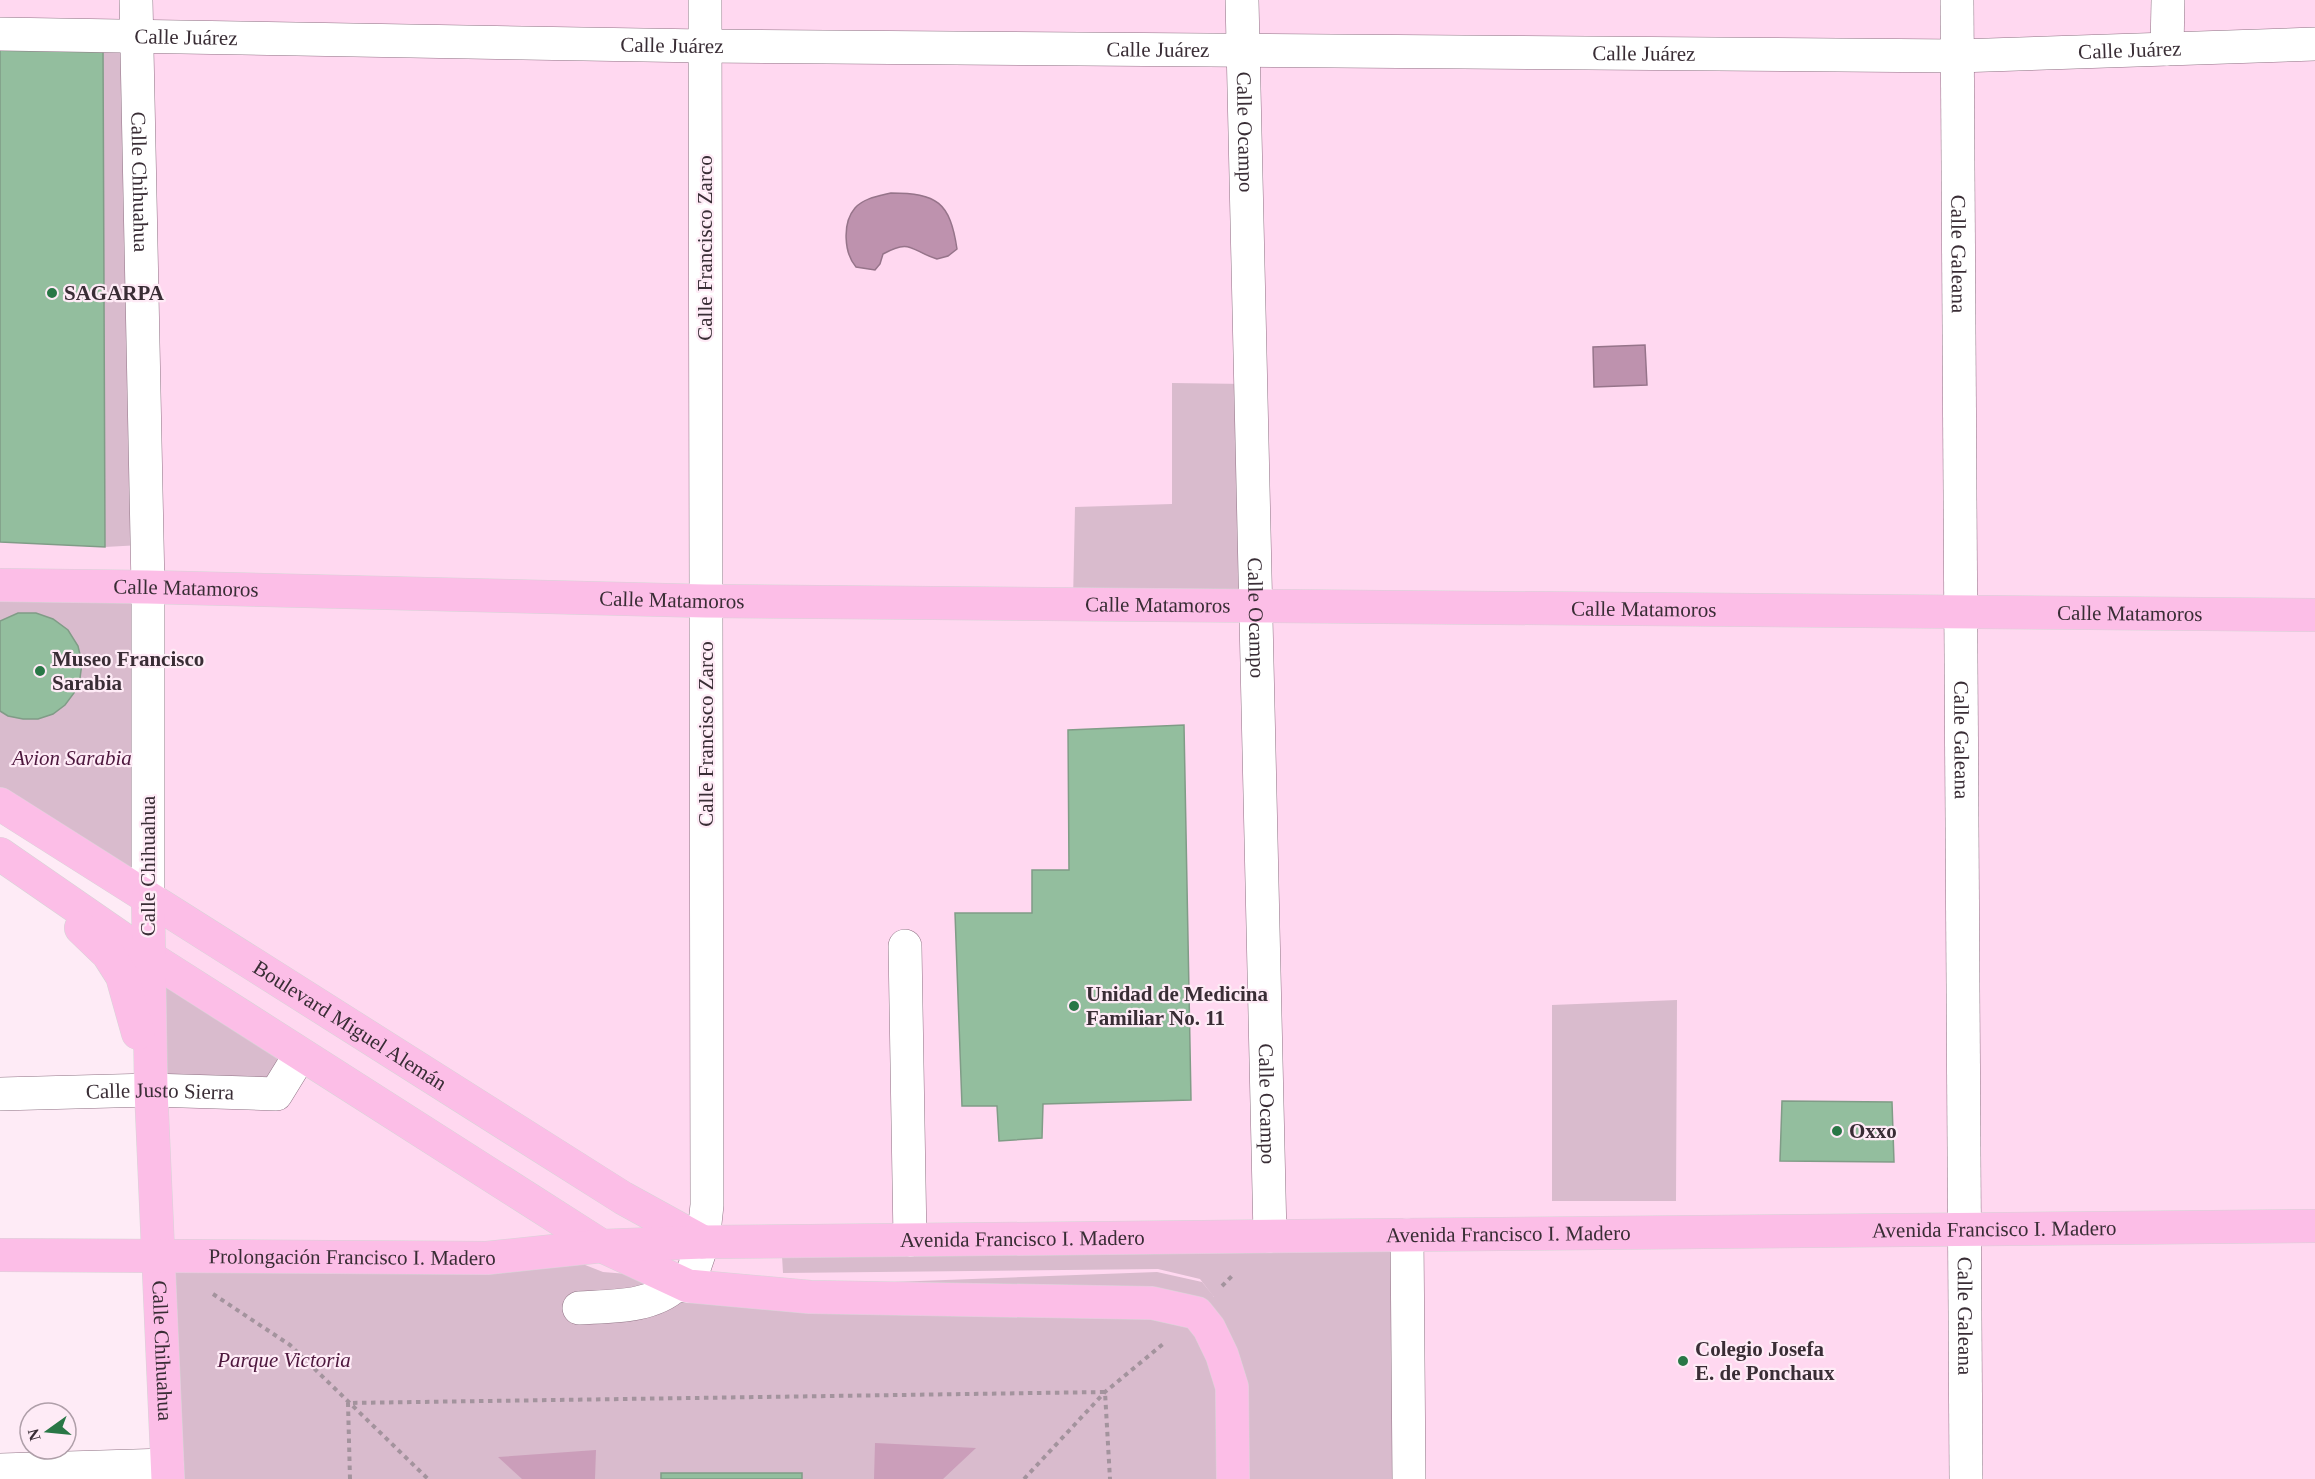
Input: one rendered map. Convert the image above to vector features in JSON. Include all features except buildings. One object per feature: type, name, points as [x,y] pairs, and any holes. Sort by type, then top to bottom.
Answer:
[{"type":"main road","name":"Calle Matamoros","points":[[0,585],[705,601],[2315,615]]},
{"type":"main road","name":"Boulevard Miguel Alemán","points":[[0,804],[623,1198],[703,1242]]},
{"type":"main road","points":[[5,857],[149,957],[602,1246],[688,1286],[810,1297],[1152,1303],[1197,1313],[1209,1328],[1222,1355],[1232,1386],[1233,1479]]},
{"type":"main road","points":[[5,857],[31,891],[88,933],[108,954],[122,976],[151,1076]]},
{"type":"main road","name":"Calle Chihuahua","points":[[148,898],[151,1076],[167,1472]]},
{"type":"main road","name":"Avenida Francisco I. Madero","points":[[703,1242],[2315,1226]]},
{"type":"main road","name":"Prolongación Francisco I. Madero","points":[[0,1255],[487,1258],[602,1246],[703,1242]]},
{"type":"street","name":"Calle Chihuahua","points":[[136,0],[148,587],[148,898]]},
{"type":"street","name":"Calle Francisco Zarco","points":[[688,1286],[703,1242],[707,1205],[705,0]]},
{"type":"street","name":"Calle Ocampo","points":[[1242,0],[1270,1236]]},
{"type":"street","name":"Calle Galeana","points":[[1957,0],[1966,1479]]},
{"type":"street","points":[[2167,49],[2168,0]]},
{"type":"street","name":"Calle Juárez","points":[[0,34],[704,46],[1958,56],[2315,44]]},
{"type":"street","points":[[905,946],[910,1240]]},
{"type":"street","name":"Calle Justo Sierra","points":[[0,1094],[151,1076],[276,1094],[300,1054]]},
{"type":"street","points":[[1407,1235],[1409,1479]]},
{"type":"street","points":[[579,1308],[628,1305],[667,1294],[676,1285],[688,1286]]},
{"type":"street","points":[[0,1470],[167,1472]]},
{"type":"path","points":[[205,1289],[290,1345],[428,1479]]},
{"type":"path","points":[[1024,1479],[1105,1392],[1163,1344]]},
{"type":"path","points":[[348,1402],[1105,1392]]},
{"type":"path","points":[[1105,1392],[1110,1479]]},
{"type":"path","points":[[348,1402],[350,1479]]},
{"type":"shaded area","points":[[0,0],[2315,0],[2315,1479],[169,1479],[147,862],[0,768]]},
{"type":"shaded area","points":[[891,193],[920,195],[939,203],[950,220],[957,249],[948,256],[937,259],[911,247],[900,247],[883,254],[875,270],[856,267],[849,254],[846,238],[851,214],[863,202]]},
{"type":"shaded area","points":[[1645,345],[1647,385],[1594,387],[1593,347]]},
{"type":"shaded area","points":[[875,1443],[976,1448],[943,1479],[874,1479]]},
{"type":"shaded area","points":[[596,1450],[595,1479],[522,1479],[498,1457]]},
{"type":"green space","points":[[135,37],[141,545],[105,547],[103,44]]},
{"type":"green space","points":[[1172,383],[1247,384],[1252,602],[1073,601],[1075,507],[1172,504]]},
{"type":"green space","name":"Avion Sarabia","points":[[0,590],[142,593],[146,890],[0,798]]},
{"type":"green space","points":[[159,954],[301,1042],[271,1087],[159,1083]]},
{"type":"green space","points":[[1677,1000],[1676,1201],[1552,1201],[1552,1005]]},
{"type":"green space","name":"Parque Victoria","points":[[1402,1219],[1406,1479],[167,1479],[161,1239],[490,1246],[524,1241],[603,1272],[688,1279],[841,1284],[1157,1272],[1202,1282],[1214,1297],[1200,1279],[1158,1269],[783,1273],[782,1256]]},
{"type":"place","name":"SAGARPA","points":[[52,293]]},
{"type":"place","name":"Museo Francisco Sarabia","points":[[40,671]]},
{"type":"place","name":"Unidad de Medicina Familiar No. 11","points":[[1074,1006]]},
{"type":"place","name":"Oxxo","points":[[1837,1131]]},
{"type":"place","name":"Colegio Josefa E. de Ponchaux","points":[[1683,1361]]}]
